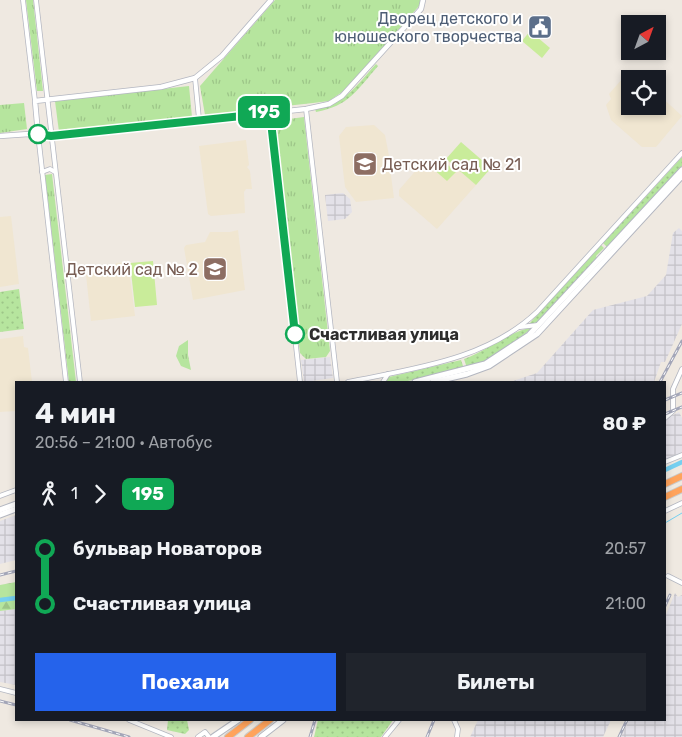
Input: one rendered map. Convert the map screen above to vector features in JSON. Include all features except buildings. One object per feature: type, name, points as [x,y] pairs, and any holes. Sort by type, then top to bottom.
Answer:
[{"type":"highway","points":[[666,484],[682,476]]},
{"type":"highway","points":[[666,497],[682,489]]},
{"type":"highway","points":[[228,737],[249,721]]},
{"type":"highway","points":[[248,737],[269,721]]},
{"type":"main road","points":[[419,381],[485,364],[522,341],[541,325],[682,170]]},
{"type":"main road","points":[[437,381],[467,374],[489,366],[537,334],[682,176]]},
{"type":"main road","points":[[0,510],[15,504]]},
{"type":"main road","points":[[0,515],[15,509]]},
{"type":"main road","points":[[213,737],[237,721]]},
{"type":"main road","points":[[262,737],[282,721]]},
{"type":"street","points":[[23,0],[66,381]]},
{"type":"street","points":[[36,0],[80,381]]},
{"type":"street","points":[[35,102],[161,87],[195,78],[222,56],[271,0]]},
{"type":"street","points":[[0,136],[38,134],[51,136],[306,109],[329,104],[347,92],[421,9],[423,0]]},
{"type":"street","points":[[195,78],[199,119]]},
{"type":"street","points":[[306,109],[337,381]]},
{"type":"street","points":[[270,113],[300,381]]},
{"type":"street","points":[[353,381],[466,355],[488,346],[520,327],[537,312],[682,153]]},
{"type":"street","points":[[42,173],[47,169],[55,172]]},
{"type":"street","points":[[520,327],[541,325]]},
{"type":"street","points":[[666,417],[673,411],[673,389],[682,370]]},
{"type":"street","points":[[384,381],[388,374]]},
{"type":"street","points":[[666,462],[682,455]]},
{"type":"street","points":[[0,496],[15,490]]},
{"type":"street","points":[[666,511],[682,503]]},
{"type":"street","points":[[668,576],[682,583]]},
{"type":"street","points":[[0,689],[15,693]]},
{"type":"street","points":[[131,721],[171,737]]},
{"type":"street","points":[[385,737],[397,721]]},
{"type":"street","points":[[457,721],[457,737]]},
{"type":"street","points":[[198,737],[205,732],[209,737]]},
{"type":"shaded area","points":[[621,80],[621,115],[666,115],[666,101],[682,116],[656,147],[642,147],[611,120],[606,105],[611,99],[609,94]]},
{"type":"shaded area","name":"Детский сад № 21","points":[[374,125],[385,135],[390,161],[387,166],[390,168],[394,198],[356,202],[345,187],[339,136],[346,127]]},
{"type":"shaded area","points":[[246,140],[249,165],[247,167],[250,171],[252,189],[246,189],[244,192],[245,213],[211,216],[208,214],[199,146]]},
{"type":"shaded area","points":[[441,155],[476,185],[437,229],[399,196],[399,190],[424,161],[431,166]]},
{"type":"shaded area","points":[[343,193],[350,199],[352,212],[345,219],[328,221],[325,195]]},
{"type":"shaded area","points":[[11,216],[19,284],[0,287],[0,217]]},
{"type":"shaded area","points":[[679,228],[682,231],[682,324],[665,362],[661,362],[654,381],[513,381],[537,373],[593,310],[647,296],[666,275],[673,233]]},
{"type":"shaded area","name":"Детский сад № 2","points":[[238,230],[245,290],[193,300],[184,248],[186,245],[205,242],[210,232]]},
{"type":"shaded area","points":[[128,262],[135,316],[91,321],[86,275],[92,275],[91,270],[112,267],[117,263]]},
{"type":"shaded area","points":[[23,336],[24,347],[28,348],[32,381],[15,381],[15,411],[0,412],[0,339]]},
{"type":"shaded area","name":"Счастливая улица","points":[[330,357],[333,378],[304,381],[301,360]]},
{"type":"shaded area","points":[[679,412],[682,418],[682,452],[666,460],[666,418]]},
{"type":"shaded area","points":[[15,515],[15,560],[0,564],[0,521]]},
{"type":"shaded area","points":[[675,593],[678,597],[682,595],[682,737],[621,737],[629,721],[666,721],[666,615]]},
{"type":"shaded area","points":[[15,609],[15,685],[0,682],[0,611]]},
{"type":"shaded area","points":[[478,721],[611,721],[603,737],[470,737]]},
{"type":"green space","points":[[26,0],[33,0],[43,91],[37,91]]},
{"type":"green space","points":[[275,0],[421,1],[419,6],[345,90],[329,101],[205,115],[200,86]]},
{"type":"green space","points":[[530,31],[550,48],[542,58],[522,41]]},
{"type":"green space","points":[[376,64],[378,66],[352,96],[337,106],[316,112],[315,109],[335,103],[343,98]]},
{"type":"green space","points":[[189,86],[192,117],[59,132],[55,101]]},
{"type":"green space","points":[[24,103],[27,129],[0,133],[0,105]]},
{"type":"green space","points":[[304,117],[330,351],[326,357],[306,359],[300,353],[274,121]]},
{"type":"green space","points":[[461,142],[491,168],[476,185],[446,159]]},
{"type":"green space","points":[[682,157],[682,166],[608,248],[603,243]]},
{"type":"green space","points":[[440,158],[456,172],[447,181],[432,168]]},
{"type":"green space","points":[[52,174],[76,381],[69,381],[45,175]]},
{"type":"green space","points":[[601,245],[604,248],[596,256],[597,258],[539,322],[529,324]]},
{"type":"green space","points":[[153,261],[157,305],[135,307],[130,263]]},
{"type":"green space","points":[[19,289],[24,329],[0,332],[0,292]]},
{"type":"green space","points":[[534,327],[490,359],[467,368],[464,359],[507,337]]},
{"type":"green space","points":[[188,340],[191,370],[181,366],[176,356],[179,346]]},
{"type":"green space","points":[[461,360],[464,369],[408,381],[386,381],[389,377]]},
{"type":"green space","points":[[15,582],[15,609],[0,611],[0,585]]},
{"type":"green space","points":[[168,721],[187,721],[189,730],[185,734],[167,730]]},
{"type":"green space","points":[[318,721],[392,721],[381,737],[314,737]]},
{"type":"waterway","points":[[666,470],[682,462]]},
{"type":"waterway","points":[[666,522],[682,513]]},
{"type":"waterway","points":[[0,600],[15,598]]},
{"type":"railway","points":[[661,381],[682,341]]},
{"type":"railway","points":[[666,400],[682,393]]},
{"type":"railway","points":[[666,414],[682,407]]},
{"type":"railway","points":[[0,575],[15,571]]},
{"type":"railway","points":[[666,604],[670,595]]},
{"type":"railway","points":[[0,701],[15,705]]},
{"type":"railway","points":[[73,721],[129,737]]},
{"type":"railway","points":[[310,737],[315,721]]},
{"type":"railway","points":[[427,737],[434,721]]},
{"type":"railway","points":[[619,737],[627,721]]},
{"type":"bus line","name":"195","points":[[38,134],[51,136],[262,112],[270,113],[295,334]]},
{"type":"place","name":"Дворец детского и юношеского творчества","points":[[540,27]]},
{"type":"place","name":"Детский сад № 21","points":[[365,164]]},
{"type":"place","name":"Детский сад № 2","points":[[215,269]]},
{"type":"place","name":"Счастливая улица","points":[[295,334]]}]
